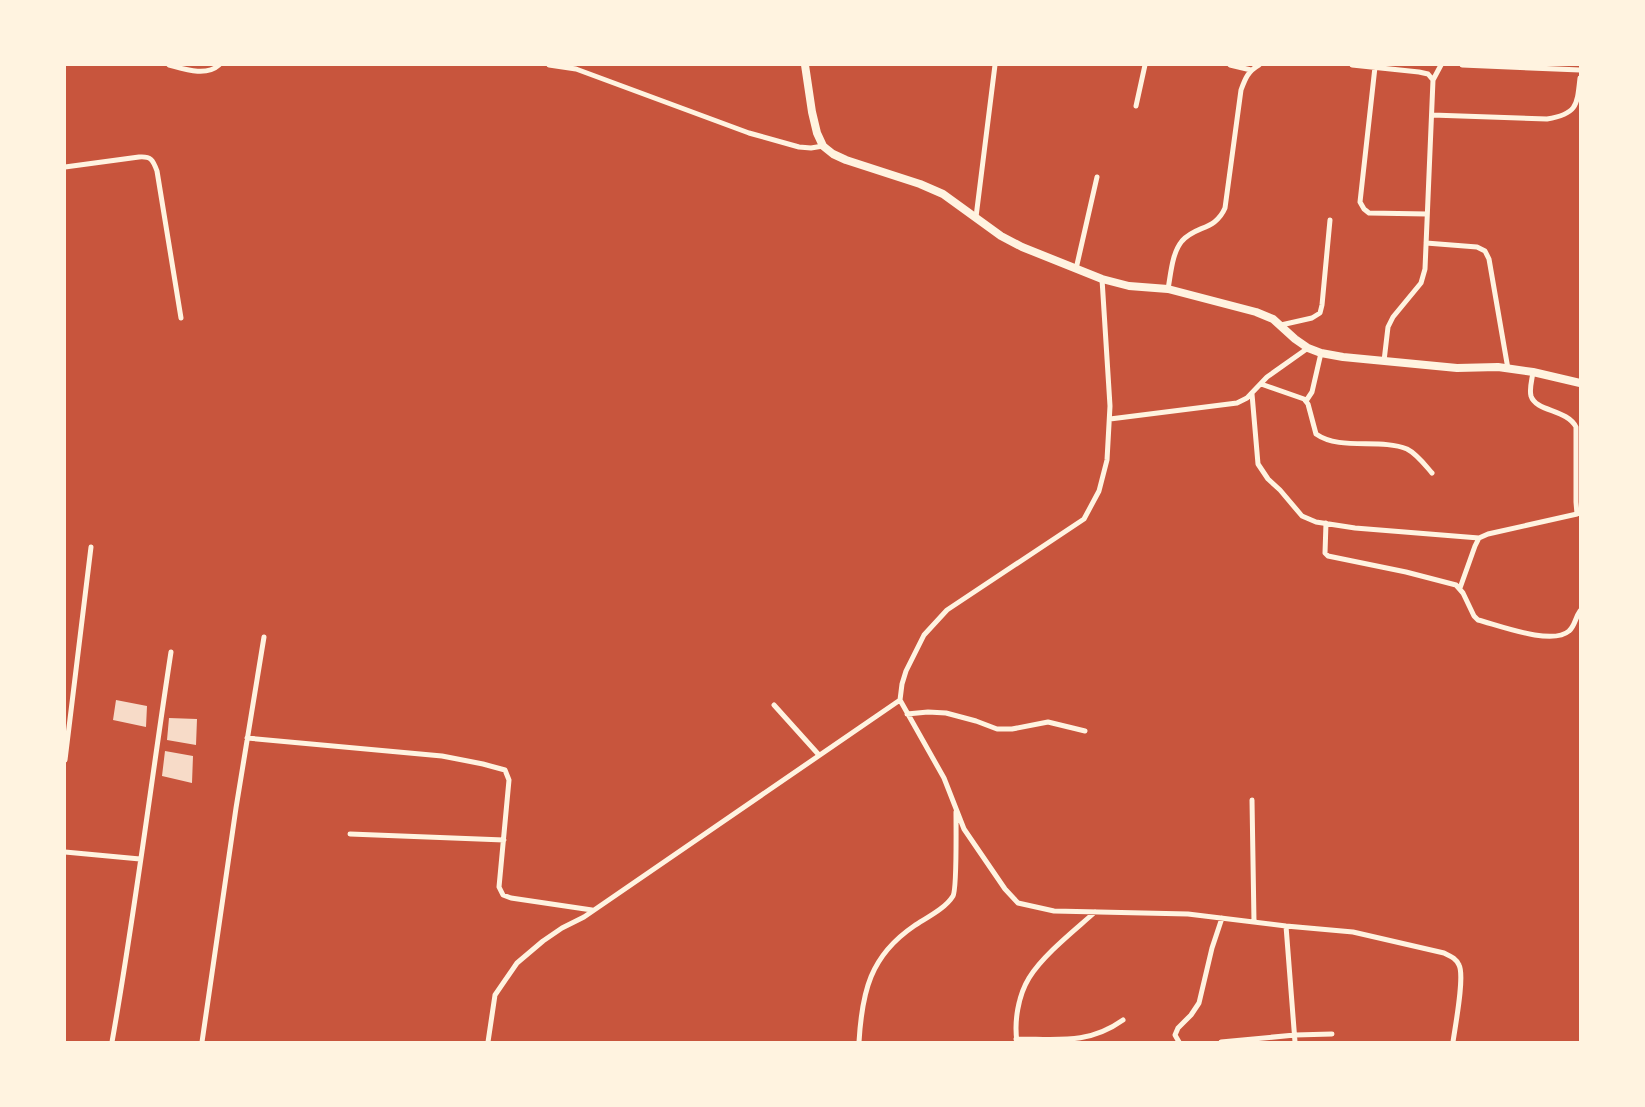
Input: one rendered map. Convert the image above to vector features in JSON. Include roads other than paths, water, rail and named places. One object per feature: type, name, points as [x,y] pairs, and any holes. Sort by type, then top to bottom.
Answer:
[{"type":"street","points":[[169,65],[201,71],[210,70],[219,65]]},
{"type":"street","points":[[549,65],[576,70],[749,133],[799,147],[823,146]]},
{"type":"street","points":[[805,65],[817,133],[823,146],[833,154],[920,184],[943,194],[1001,236],[1022,247],[1102,280],[1129,286],[1168,289],[1256,312],[1281,325],[1295,339],[1308,348],[1343,358],[1457,368],[1498,367],[1508,370],[1533,372],[1580,383]]},
{"type":"street","points":[[976,217],[995,65]]},
{"type":"street","points":[[1136,106],[1146,65]]},
{"type":"street","points":[[1230,65],[1251,70]]},
{"type":"street","points":[[1168,289],[1176,250],[1184,239],[1194,232],[1215,223],[1221,217],[1225,208],[1241,90],[1245,77],[1259,65]]},
{"type":"street","points":[[1352,65],[1419,72],[1428,74],[1433,80]]},
{"type":"street","points":[[1384,361],[1388,327],[1393,317],[1421,283],[1425,269],[1433,80],[1441,65]]},
{"type":"street","points":[[1462,65],[1580,70]]},
{"type":"street","points":[[1375,68],[1360,202],[1369,213],[1427,214]]},
{"type":"street","points":[[1432,115],[1547,119],[1562,117],[1573,109],[1578,96],[1580,78]]},
{"type":"street","points":[[65,167],[148,156],[153,160],[157,172],[181,318]]},
{"type":"street","points":[[1076,269],[1097,177]]},
{"type":"street","points":[[1281,325],[1312,318],[1320,313],[1330,220]]},
{"type":"street","points":[[1426,243],[1477,247],[1485,251],[1489,259],[1508,370]]},
{"type":"street","points":[[1102,280],[1110,419],[1107,460],[1099,491],[1084,519],[947,610],[924,635],[906,671],[900,700],[944,778],[964,829],[1005,889],[1018,903],[1054,911],[1188,914],[1353,932],[1444,953],[1454,958],[1460,966],[1462,978],[1453,1042]]},
{"type":"street","points":[[1110,419],[1237,403],[1252,394],[1280,367],[1308,348]]},
{"type":"street","points":[[1306,400],[1312,392],[1321,353]]},
{"type":"street","points":[[1252,394],[1258,464],[1262,473],[1302,516],[1316,522],[1411,534],[1479,538],[1488,534],[1578,514],[1576,427],[1573,420],[1543,407],[1531,398],[1530,391],[1533,372]]},
{"type":"street","points":[[1261,384],[1304,398],[1308,404],[1316,434],[1323,439],[1396,446],[1407,449],[1432,473]]},
{"type":"street","points":[[1326,523],[1324,546],[1325,553],[1328,556],[1406,572],[1456,585],[1460,588],[1474,616],[1478,620],[1549,637],[1568,632],[1574,625],[1580,611]]},
{"type":"street","points":[[1460,588],[1479,538]]},
{"type":"street","points":[[65,760],[91,547]]},
{"type":"street","points":[[202,1042],[247,738],[264,637]]},
{"type":"street","points":[[112,1042],[172,652]]},
{"type":"street","points":[[488,1042],[495,995],[517,963],[543,941],[592,910],[900,700]]},
{"type":"street","points":[[774,705],[819,755]]},
{"type":"street","points":[[907,714],[928,712],[946,714],[976,721],[997,729],[1012,729],[1048,722],[1085,731]]},
{"type":"street","points":[[247,738],[442,756],[505,770],[509,780],[499,887],[503,895],[511,898],[592,910]]},
{"type":"street","points":[[1252,800],[1254,922]]},
{"type":"street","points":[[858,1042],[863,999],[876,965],[898,938],[942,907],[954,893],[956,809]]},
{"type":"street","points":[[350,834],[504,840]]},
{"type":"street","points":[[65,852],[140,858]]},
{"type":"street","points":[[1095,912],[1046,957],[1029,978],[1018,1007],[1017,1041],[1082,1039],[1109,1031],[1123,1020]]},
{"type":"street","points":[[1179,1042],[1175,1035],[1178,1028],[1191,1015],[1198,1003],[1222,918]]},
{"type":"street","points":[[1286,926],[1295,1042]]},
{"type":"street","points":[[1221,1042],[1295,1035],[1332,1034]]}]
